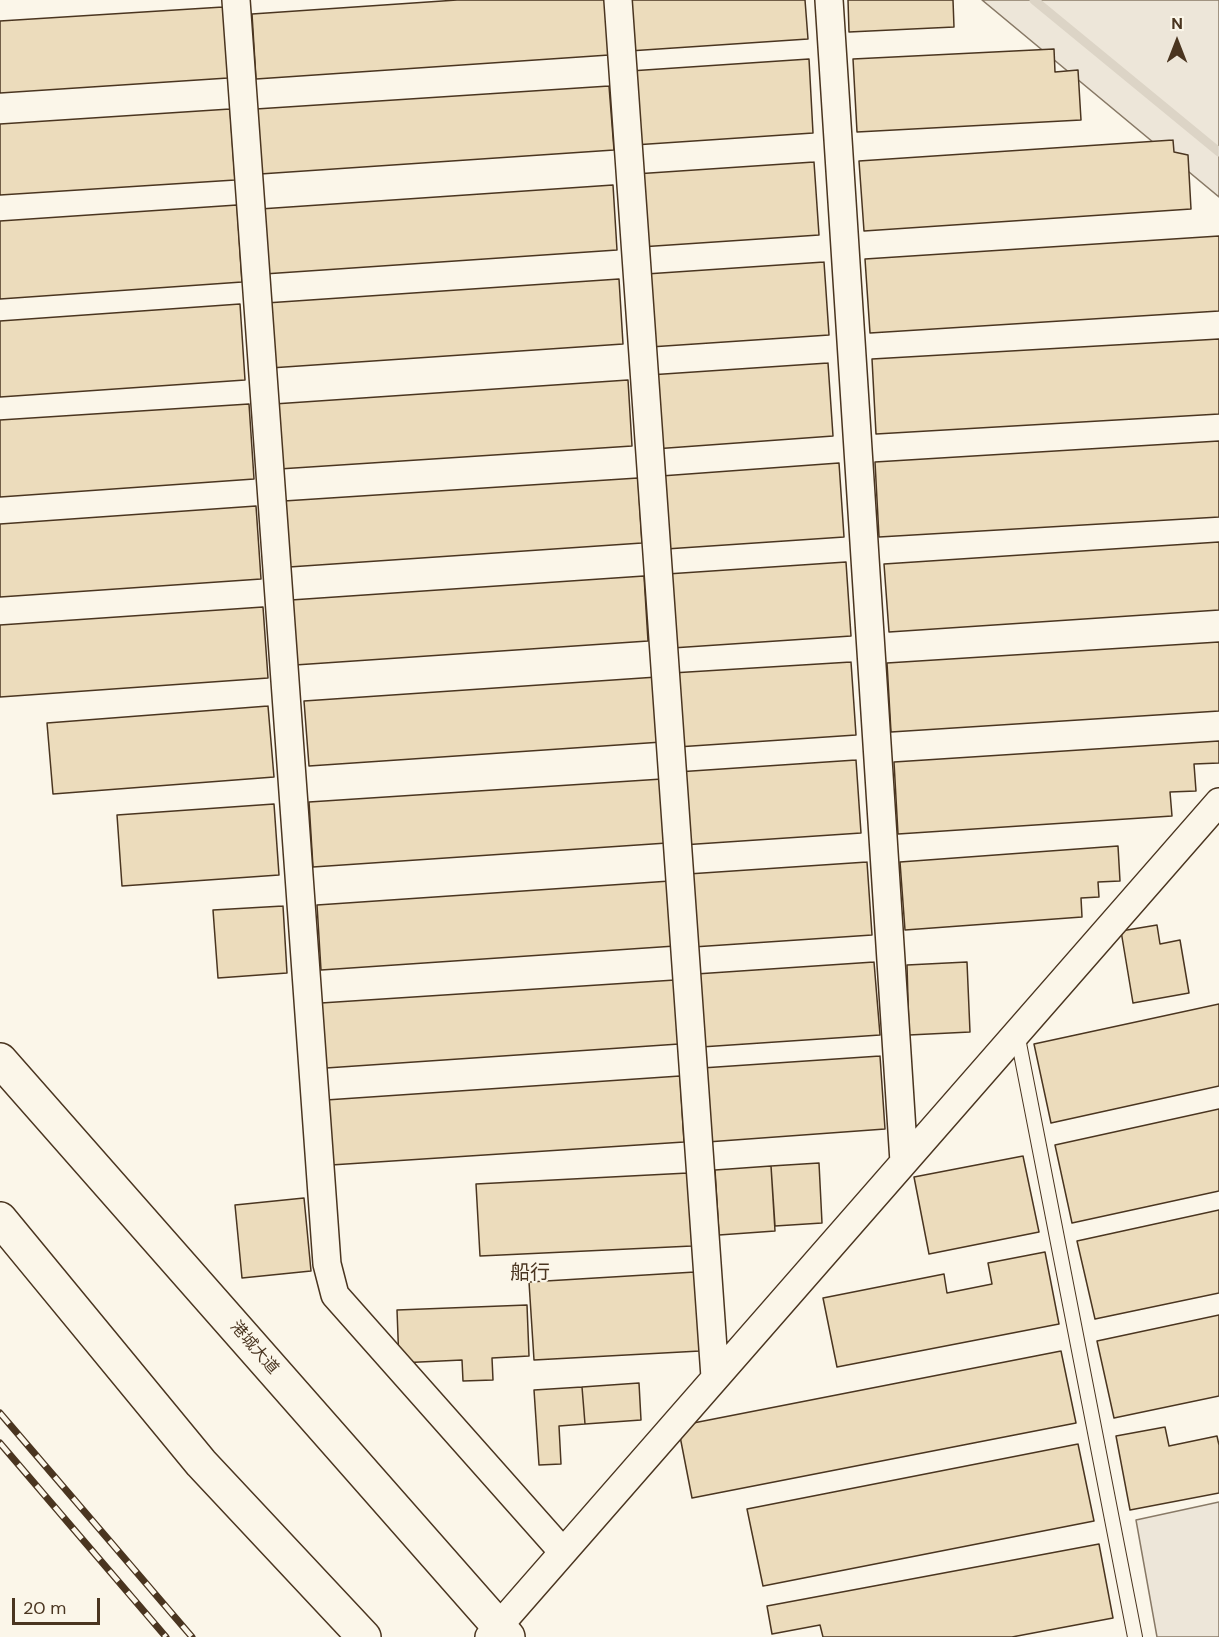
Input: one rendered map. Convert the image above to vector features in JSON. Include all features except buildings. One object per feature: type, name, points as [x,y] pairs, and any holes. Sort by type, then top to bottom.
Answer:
[{"type":"main road","name":"港城大道","points":[[0,1060],[498,1633]]},
{"type":"main road","points":[[0,1219],[201,1463],[364,1637]]},
{"type":"street","points":[[236,0],[327,1264],[335,1295],[562,1552]]},
{"type":"street","points":[[618,0],[715,1377]]},
{"type":"street","points":[[829,0],[904,1162]]},
{"type":"street","points":[[498,1633],[562,1552],[1219,802]]},
{"type":"lane","points":[[1017,1033],[1135,1637]]},
{"type":"shaded area","points":[[982,0],[1219,0],[1219,197]]},
{"type":"shaded area","points":[[1219,1502],[1219,1637],[1157,1637],[1136,1520]]},
{"type":"waterway","points":[[1034,0],[1219,152]]},
{"type":"railway","points":[[0,1413],[192,1637]]},
{"type":"railway","points":[[0,1443],[166,1637]]},
{"type":"district","name":"船行","points":[[530,1274]]}]
